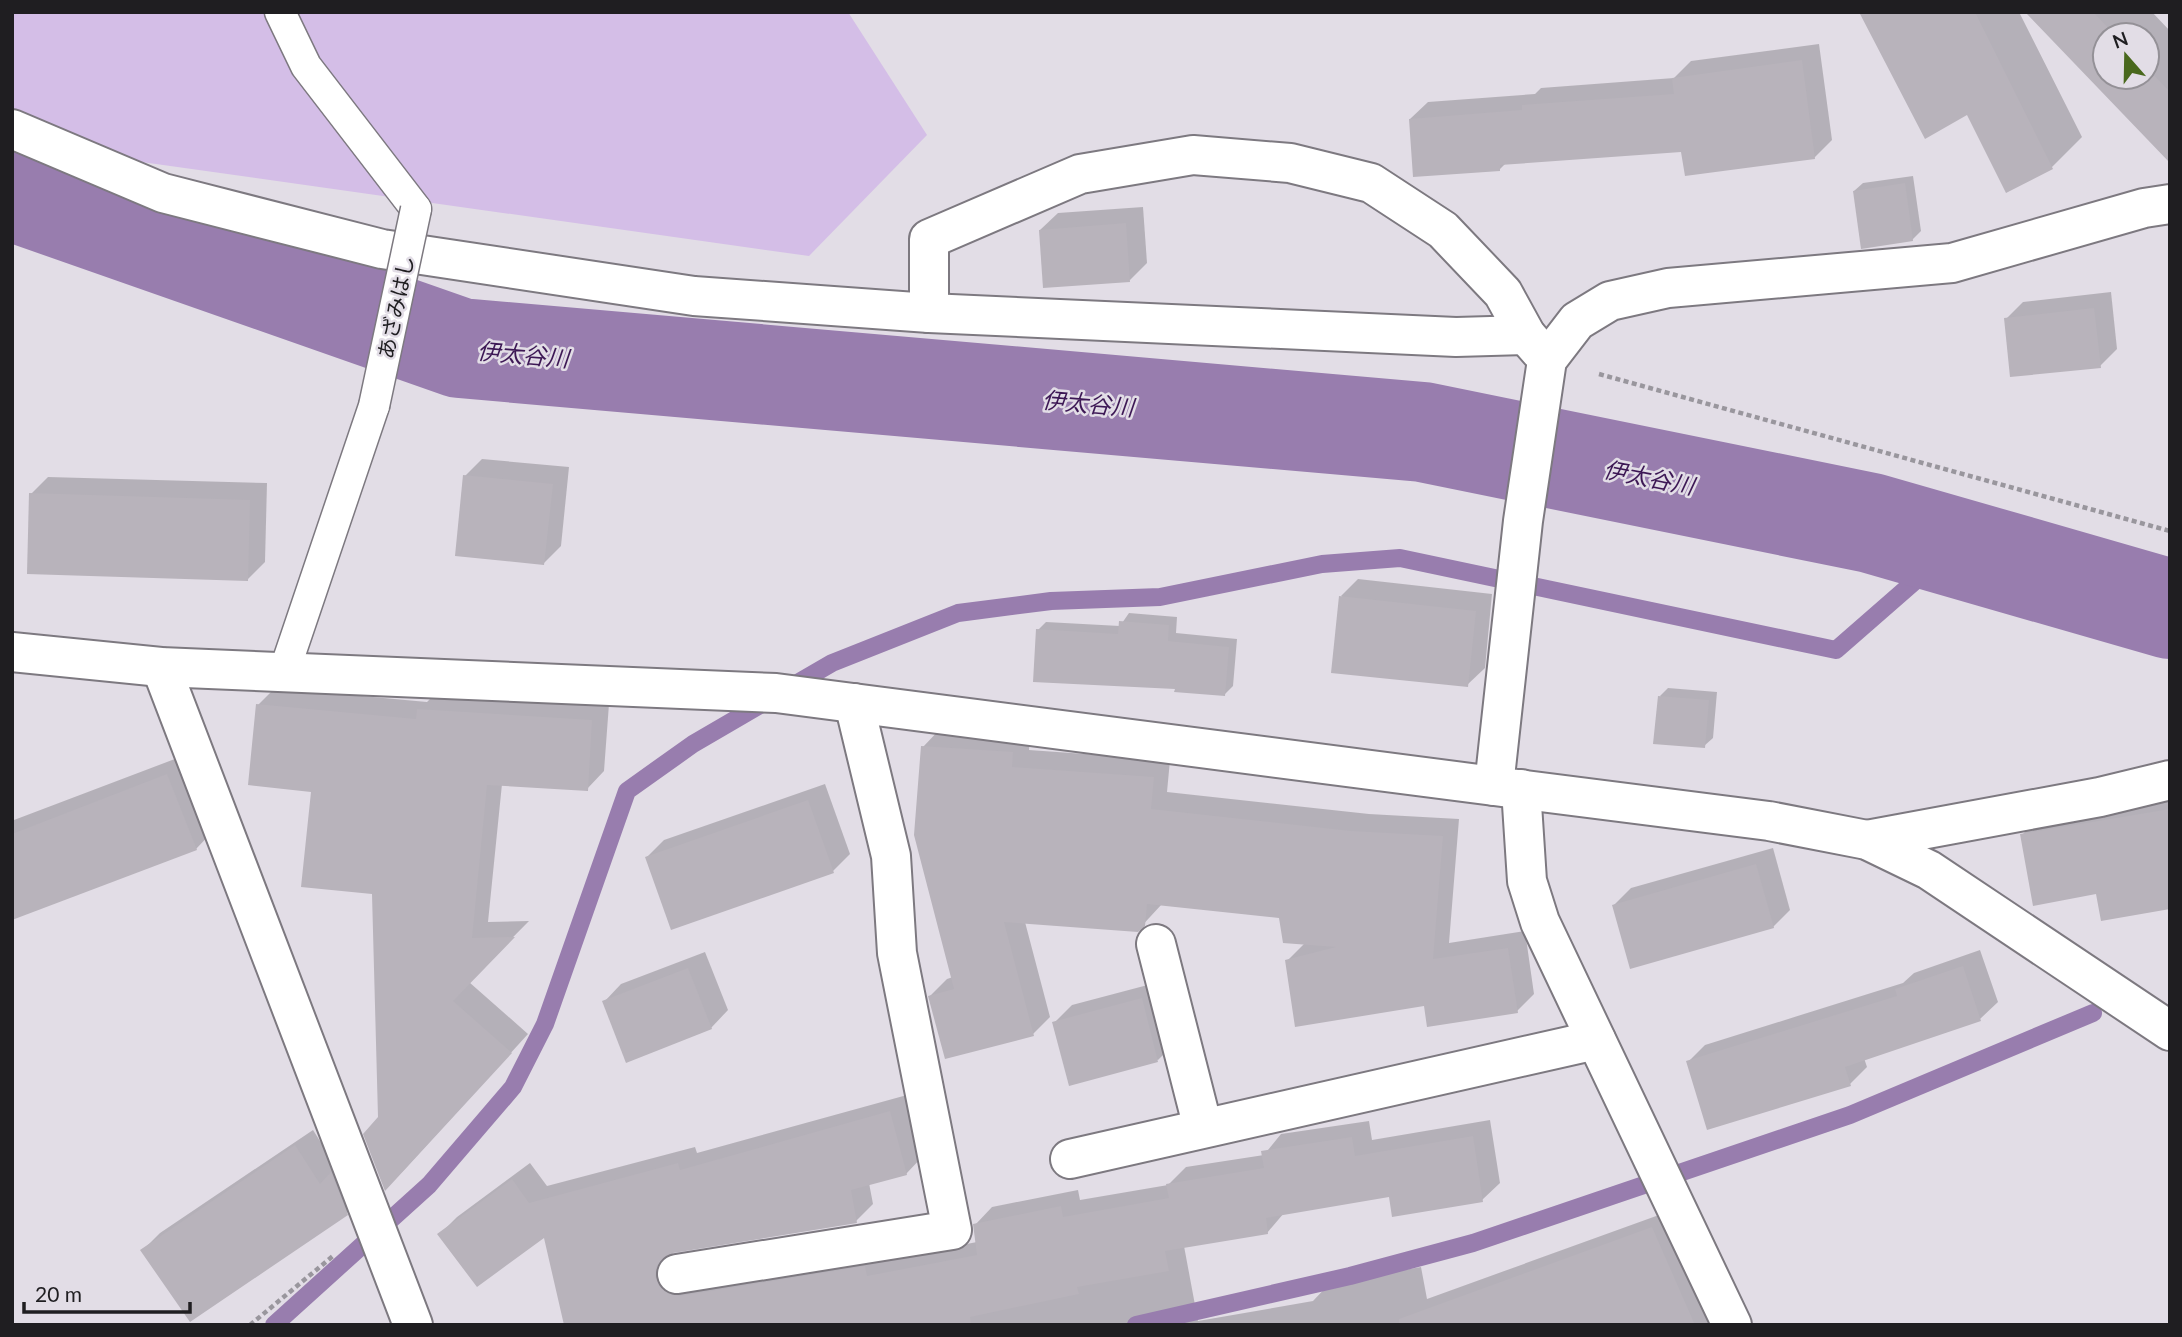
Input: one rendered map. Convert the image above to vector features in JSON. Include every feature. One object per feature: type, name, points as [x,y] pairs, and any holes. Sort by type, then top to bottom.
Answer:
[{"type":"street","points":[[12,129],[163,193],[382,249],[694,296],[929,313],[1456,337],[1539,357]]},
{"type":"street","points":[[929,313],[929,239],[1080,174],[1193,155],[1290,163],[1371,183],[1443,230],[1503,293],[1539,357],[1523,521],[1507,787],[1527,881],[1540,922],[1732,1325]]},
{"type":"street","points":[[1539,357],[1577,321],[1610,301],[1668,288],[1952,263],[2144,208],[2170,204]]},
{"type":"street","points":[[12,652],[161,667],[776,693],[1769,821],[1867,839],[1929,870],[2170,1031]]},
{"type":"street","points":[[161,667],[413,1325]]},
{"type":"street","points":[[677,1275],[951,1230],[897,953],[891,856],[854,704]]},
{"type":"street","points":[[1867,839],[2100,797],[2170,780]]},
{"type":"street","points":[[1156,944],[1203,1128]]},
{"type":"street","points":[[1070,1159],[1596,1040]]},
{"type":"lane","name":"あざみはし","points":[[280,12],[306,66],[416,209],[374,406],[284,672]]},
{"type":"path","points":[[1539,357],[2170,531]]},
{"type":"path","points":[[250,1325],[374,1221]]},
{"type":"shaded area","points":[[12,12],[848,12],[927,135],[809,256],[106,157],[12,118]]},
{"type":"building","points":[[1859,12],[1975,12],[2053,169],[2006,193],[1967,115],[1925,139]]},
{"type":"building","points":[[2025,12],[2093,12],[2102,21],[2091,21],[2091,81]]},
{"type":"building","points":[[1802,60],[1815,159],[1685,176],[1681,152],[1500,165],[1500,171],[1413,177],[1409,119],[1522,110],[1522,105],[1674,94],[1672,78]]},
{"type":"building","points":[[2161,83],[2170,92],[2170,163],[2101,91],[2161,91]]},
{"type":"building","points":[[1905,183],[1913,241],[1861,249],[1853,191]]},
{"type":"building","points":[[1126,223],[1130,282],[1043,288],[1039,230]]},
{"type":"building","points":[[2094,308],[2101,368],[2010,377],[2004,318]]},
{"type":"building","points":[[463,475],[553,484],[544,565],[455,556]]},
{"type":"building","points":[[29,493],[250,500],[248,581],[27,574]]},
{"type":"building","points":[[1339,596],[1476,611],[1468,687],[1331,673]]},
{"type":"building","points":[[1119,621],[1169,625],[1168,641],[1229,647],[1225,696],[1174,692],[1175,689],[1033,682],[1036,629],[1118,634]]},
{"type":"building","points":[[1658,696],[1709,700],[1705,748],[1653,744]]},
{"type":"building","points":[[256,704],[416,719],[417,709],[592,720],[588,791],[487,785],[472,938],[515,937],[453,1001],[512,1053],[385,1191],[363,1134],[378,1117],[372,894],[301,887],[311,792],[248,785]]},
{"type":"building","points":[[921,746],[1013,752],[1012,767],[1154,777],[1151,809],[1351,831],[1443,836],[1433,959],[1508,948],[1518,1013],[1427,1027],[1424,1006],[1295,1027],[1285,960],[1336,947],[1283,943],[1279,918],[1147,904],[1145,926],[1138,932],[1004,922],[1034,1036],[945,1059],[928,996],[954,989],[914,835]]},
{"type":"building","points":[[167,774],[197,850],[12,920],[12,834]]},
{"type":"building","points":[[808,800],[834,873],[671,930],[645,857]]},
{"type":"building","points":[[2170,809],[2170,909],[2101,921],[2096,894],[2033,906],[2020,834]]},
{"type":"building","points":[[1756,864],[1774,928],[1630,969],[1612,905]]},
{"type":"building","points":[[1963,966],[1981,1021],[1845,1067],[1851,1086],[1707,1130],[1686,1061],[1897,996],[1895,989]]},
{"type":"building","points":[[688,968],[712,1029],[626,1063],[602,1001]]},
{"type":"building","points":[[1142,998],[1158,1062],[1069,1086],[1052,1022]]},
{"type":"building","points":[[890,1111],[907,1175],[851,1190],[857,1223],[673,1253],[663,1258],[656,1267],[655,1277],[660,1287],[669,1294],[680,1296],[865,1266],[867,1276],[977,1255],[973,1224],[1061,1206],[1063,1217],[1169,1198],[1166,1184],[1264,1168],[1261,1151],[1352,1137],[1355,1156],[1473,1136],[1483,1202],[1392,1217],[1389,1197],[1266,1218],[1268,1234],[1165,1251],[1169,1271],[1077,1287],[1079,1294],[970,1317],[971,1325],[564,1325],[544,1238],[477,1287],[437,1234],[512,1179],[529,1203],[678,1163],[680,1170]]},
{"type":"building","points":[[295,1145],[320,1184],[331,1172],[348,1215],[190,1322],[140,1250]]},
{"type":"building","points":[[1652,1227],[1695,1325],[1399,1325],[1399,1319]]},
{"type":"waterway","name":"伊太谷川","points":[[12,191],[460,348],[1423,432],[1871,523],[2170,609]]},
{"type":"waterway","points":[[274,1325],[429,1185],[513,1087],[545,1024],[627,791],[693,744],[832,663],[958,613],[1051,601],[1160,597],[1322,564],[1400,558],[1836,650],[1954,547]]},
{"type":"waterway","points":[[1136,1325],[1350,1276],[1473,1243],[1850,1115],[2093,1013]]}]
